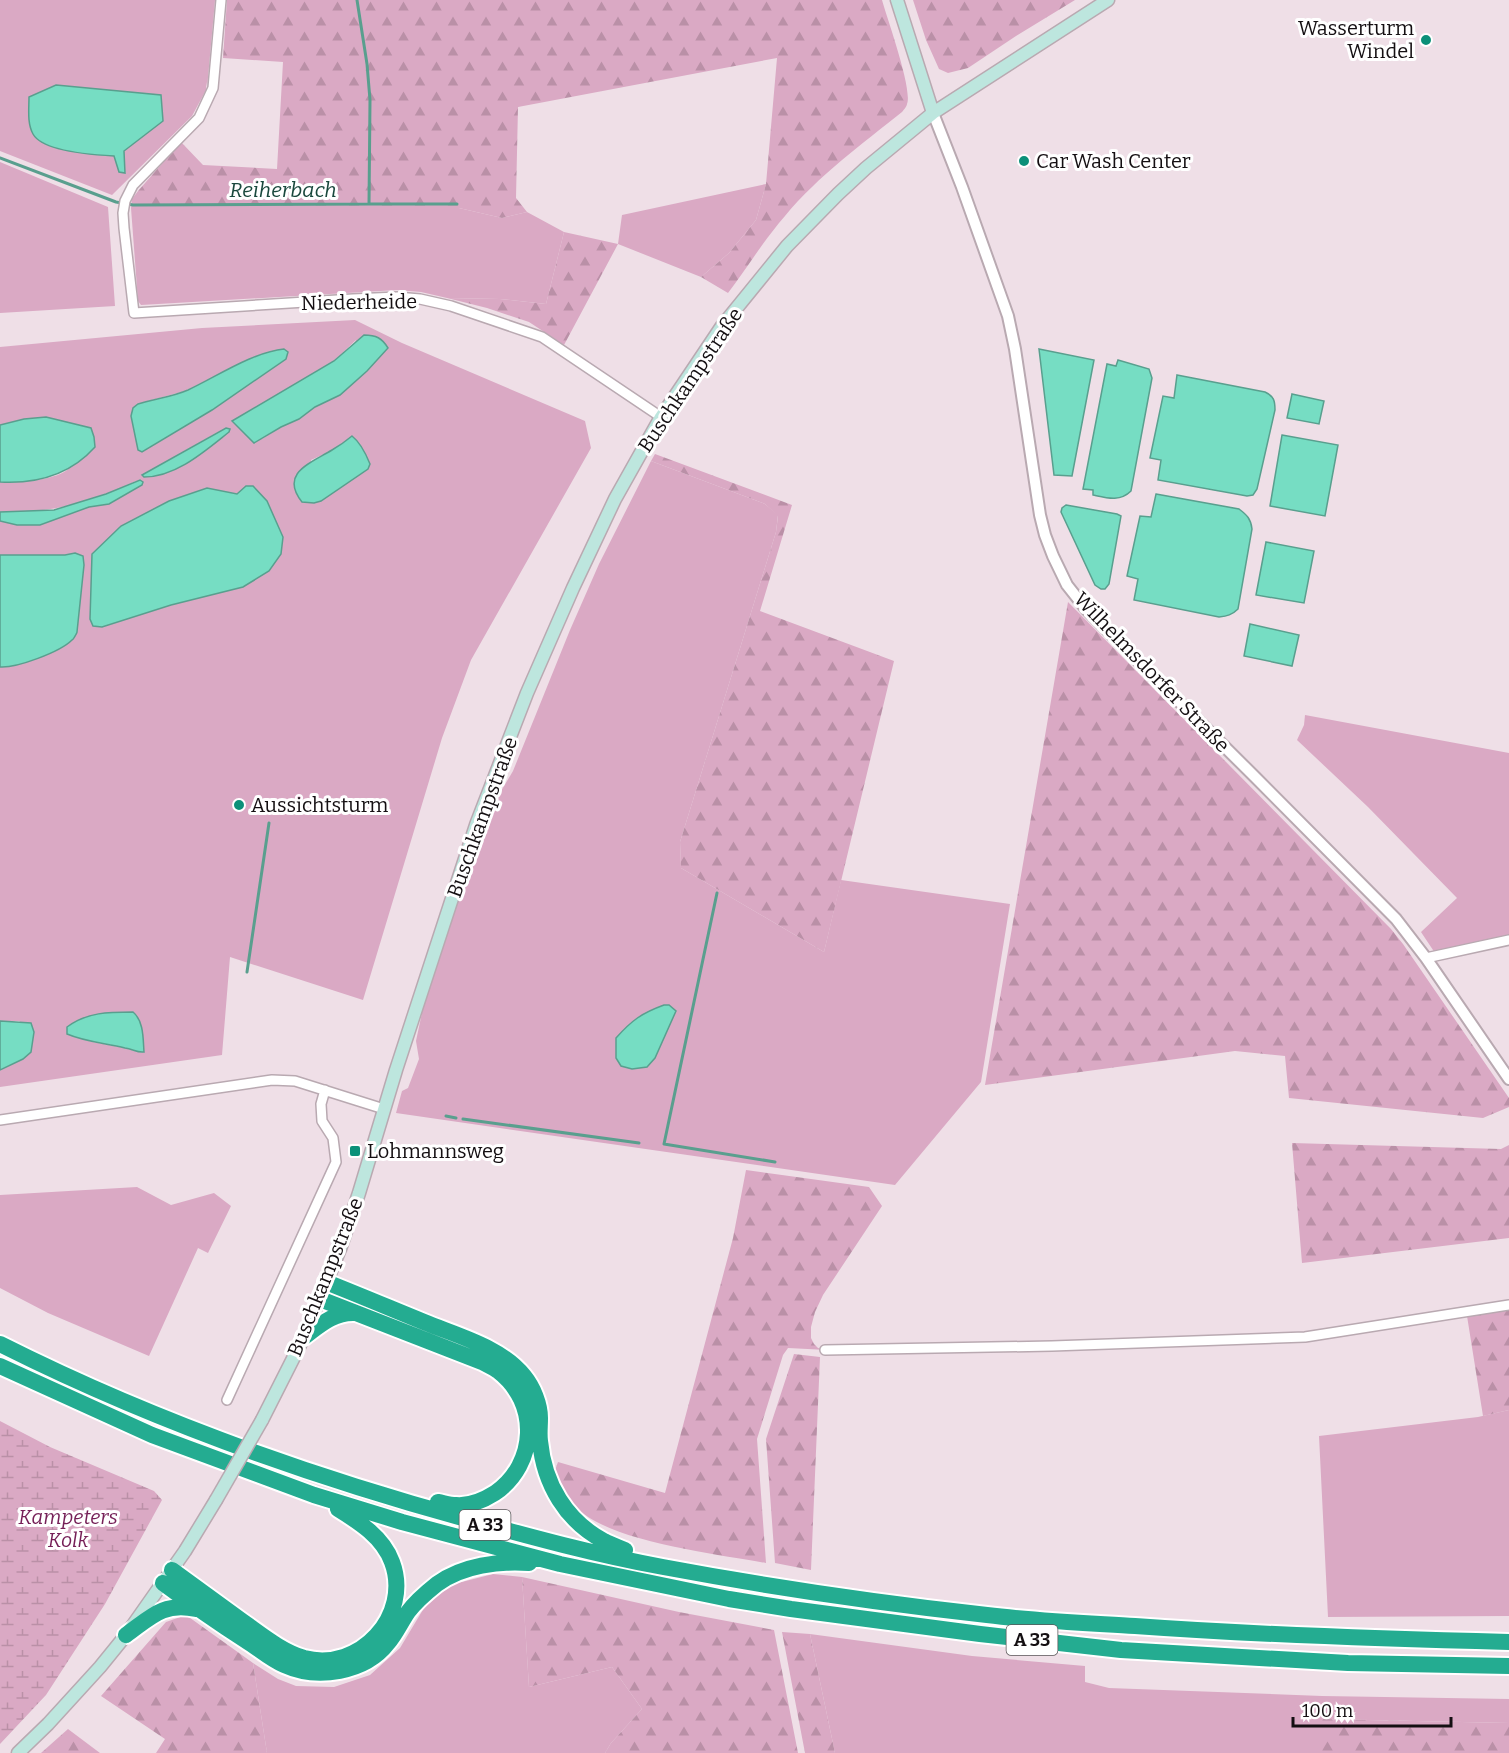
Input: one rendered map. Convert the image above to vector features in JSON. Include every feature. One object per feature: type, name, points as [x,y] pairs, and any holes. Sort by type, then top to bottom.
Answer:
[{"type":"highway","points":[[326,1282],[484,1347],[510,1362],[525,1377],[535,1395],[540,1416],[543,1465],[552,1488],[566,1510],[584,1528],[605,1542],[661,1567]]},
{"type":"highway","points":[[312,1473],[348,1475],[427,1500],[457,1506],[488,1497],[501,1488],[516,1472],[525,1454],[528,1438],[525,1409],[509,1381],[498,1370],[320,1299]]},
{"type":"highway","points":[[304,1338],[336,1315],[359,1313]]},
{"type":"highway","name":"A 33","points":[[0,1344],[114,1398],[212,1438],[312,1473],[375,1494],[511,1532],[661,1567],[835,1596],[990,1616],[1252,1634],[1509,1642]]},
{"type":"highway","name":"A 33","points":[[0,1366],[152,1435],[314,1495],[402,1522],[560,1564],[729,1599],[980,1634],[1121,1650],[1348,1663],[1509,1666]]},
{"type":"highway","points":[[167,1576],[282,1649],[305,1658],[322,1660],[340,1658],[360,1650],[377,1637],[388,1622],[395,1604],[397,1582],[392,1561],[381,1542],[367,1529],[314,1495]]},
{"type":"highway","points":[[167,1576],[200,1610],[282,1665],[298,1671],[320,1673],[340,1671],[360,1665],[376,1655],[388,1644],[416,1603],[439,1582],[455,1573],[498,1563],[560,1564]]},
{"type":"highway","points":[[126,1635],[160,1611],[171,1607],[200,1610]]},
{"type":"main road","points":[[897,0],[933,113]]},
{"type":"main road","name":"Buschkampstraße","points":[[18,1753],[93,1675],[126,1635],[167,1576],[216,1500],[262,1420],[304,1338],[359,1192],[476,825],[527,693],[615,500],[661,417],[722,326],[787,246],[838,194],[933,113],[1108,0]]},
{"type":"street","name":"Niederheide","points":[[221,0],[213,88],[199,118],[133,185],[125,201],[123,213],[134,312],[353,299],[397,297],[420,299],[451,306],[542,337],[661,417]]},
{"type":"street","name":"Wilhelmsdorfer Straße","points":[[933,113],[966,196],[1008,316],[1040,515],[1053,556],[1068,585],[1086,609],[1396,920],[1426,958],[1509,1079]]},
{"type":"street","points":[[1426,958],[1509,940]]},
{"type":"street","points":[[0,1120],[272,1080],[295,1081],[384,1109]]},
{"type":"street","name":"Buschkampstraße","points":[[227,1400],[336,1162],[333,1138],[322,1121],[321,1104],[325,1090]]},
{"type":"street","points":[[825,1350],[1052,1346],[1305,1337],[1509,1305]]},
{"type":"green space","points":[[0,0],[215,0],[207,88],[206,82],[206,90],[192,116],[112,195],[0,151]]},
{"type":"green space","points":[[227,0],[882,0],[903,70],[908,96],[907,104],[902,112],[841,161],[798,201],[728,293],[701,277],[729,253],[756,220],[766,184],[777,58],[518,107],[516,198],[527,212],[502,218],[459,208],[131,208],[132,199],[138,191],[181,142],[203,165],[277,169],[283,62],[223,58]]},
{"type":"green space","points":[[913,0],[1075,0],[968,68],[948,73],[939,69],[926,40]]},
{"type":"green space","points":[[0,162],[108,207],[115,306],[0,313]]},
{"type":"green space","points":[[766,184],[756,220],[729,253],[701,277],[618,244],[622,215]]},
{"type":"green space","points":[[131,208],[459,208],[502,218],[527,212],[564,232],[546,304],[500,299],[447,298],[421,292],[397,290],[141,305],[138,301]]},
{"type":"green space","points":[[564,232],[618,244],[564,345],[529,322],[447,298],[500,299],[546,304]]},
{"type":"green space","points":[[355,320],[402,343],[585,421],[591,448],[471,660],[442,738],[363,1000],[230,957],[222,1055],[0,1087],[0,1070],[23,1059],[31,1052],[34,1032],[19,1021],[0,1021],[0,667],[7,667],[72,640],[77,632],[84,565],[75,553],[0,555],[0,521],[17,525],[41,525],[89,506],[109,504],[135,489],[136,481],[87,501],[53,509],[0,512],[0,482],[36,480],[63,473],[73,462],[91,428],[46,417],[0,425],[0,347],[202,328]],"holes":[[[356,340],[340,395],[315,407],[299,419],[262,439],[242,430],[232,421],[334,361]],[[276,350],[287,352],[286,359],[212,410],[142,452],[138,450],[131,416],[137,404],[185,391],[244,362]],[[218,432],[186,463],[142,475]],[[352,437],[348,482],[321,501],[311,460],[331,451]],[[207,488],[267,501],[283,537],[281,554],[171,605],[102,627],[93,626],[121,526],[169,501]],[[133,1012],[141,1026],[144,1052],[81,1039],[67,1033],[67,1027],[100,1014]]]},
{"type":"green space","points":[[655,454],[792,505],[760,611],[894,661],[824,952],[681,868],[680,842],[776,532],[778,516],[765,504],[651,461]]},
{"type":"green space","points":[[651,461],[765,504],[778,515],[776,532],[680,842],[681,868],[824,952],[841,880],[1010,904],[981,1082],[895,1185],[396,1113],[402,1091],[408,1088],[419,1059],[416,1041],[423,1008],[479,831],[513,771],[599,564]]},
{"type":"green space","points":[[1068,602],[1391,929],[1509,1098],[1509,1107],[1483,1118],[1289,1098],[1285,1056],[1235,1051],[985,1085]]},
{"type":"green space","points":[[1305,715],[1509,753],[1509,937],[1435,953],[1421,932],[1457,898],[1368,807],[1297,740],[1304,725]]},
{"type":"green space","points":[[1292,1143],[1501,1149],[1509,1145],[1509,1238],[1302,1263]]},
{"type":"green space","points":[[746,1170],[869,1187],[882,1206],[823,1295],[815,1312],[811,1338],[818,1348],[827,1350],[788,1348],[783,1355],[757,1439],[766,1563],[665,1545],[612,1529],[590,1518],[575,1506],[555,1470],[558,1462],[665,1493],[733,1238]]},
{"type":"green space","points":[[137,1187],[171,1205],[214,1193],[231,1206],[208,1253],[198,1248],[149,1356],[48,1313],[0,1288],[0,1195]]},
{"type":"green space","points":[[1509,1310],[1509,1410],[1483,1416],[1467,1316]]},
{"type":"green space","points":[[794,1354],[820,1357],[811,1570],[775,1563],[766,1439]]},
{"type":"green space","points":[[1509,1410],[1509,1616],[1328,1617],[1319,1436],[1478,1417]]},
{"type":"green space","name":"Kampeters Kolk","points":[[0,1421],[50,1447],[154,1491],[162,1500],[105,1604],[46,1695],[0,1744]]},
{"type":"green space","points":[[493,1574],[522,1577],[529,1687],[612,1667],[642,1709],[611,1743],[605,1753],[267,1753],[253,1663],[278,1679],[296,1686],[334,1687],[370,1675],[400,1648],[427,1603],[454,1584]]},
{"type":"green space","points":[[522,1577],[679,1612],[774,1630],[798,1753],[605,1753],[611,1743],[642,1709],[612,1667],[529,1687]]},
{"type":"green space","points":[[186,1615],[253,1663],[267,1753],[156,1753],[165,1739],[101,1696],[166,1622]]},
{"type":"green space","points":[[782,1632],[810,1634],[835,1753],[805,1753]]},
{"type":"green space","points":[[810,1634],[972,1656],[1085,1666],[1085,1682],[1109,1688],[1322,1696],[1509,1699],[1509,1723],[1322,1719],[1322,1753],[835,1753]]},
{"type":"green space","points":[[1321,1719],[1509,1723],[1509,1753],[1322,1753]]},
{"type":"green space","points":[[68,1729],[100,1753],[41,1753]]},
{"type":"shaded area","points":[[56,85],[161,95],[163,121],[124,151],[125,173],[119,172],[114,156],[58,149],[47,145],[33,134],[29,121],[29,97]]},
{"type":"shaded area","points":[[364,335],[378,338],[388,348],[340,395],[254,443],[232,421],[334,361]]},
{"type":"shaded area","points":[[284,349],[288,352],[286,359],[212,410],[142,452],[138,450],[131,416],[133,408],[138,404],[182,392],[247,360]]},
{"type":"shaded area","points":[[1039,349],[1094,360],[1072,476],[1054,475]]},
{"type":"shaded area","points":[[1118,360],[1149,369],[1152,378],[1131,491],[1122,497],[1113,498],[1093,495],[1093,490],[1083,489],[1107,364],[1116,366]]},
{"type":"shaded area","points":[[1177,375],[1265,392],[1272,397],[1275,410],[1257,489],[1253,495],[1247,496],[1158,480],[1161,460],[1150,458],[1163,396],[1174,398]]},
{"type":"shaded area","points":[[1292,394],[1324,401],[1319,424],[1287,418]]},
{"type":"shaded area","points":[[46,417],[91,428],[95,447],[75,465],[52,476],[27,481],[0,482],[0,425]]},
{"type":"shaded area","points":[[226,428],[230,429],[229,432],[190,462],[156,476],[144,477],[142,475]]},
{"type":"shaded area","points":[[1282,435],[1338,445],[1325,516],[1270,506]]},
{"type":"shaded area","points":[[352,436],[367,456],[370,464],[368,469],[321,501],[302,502],[294,483],[300,470]]},
{"type":"shaded area","points":[[140,480],[143,482],[142,485],[109,504],[89,507],[40,525],[17,525],[0,521],[0,512],[54,510],[106,494]]},
{"type":"shaded area","points":[[246,486],[253,486],[267,501],[283,537],[281,554],[269,571],[243,587],[171,605],[102,627],[93,626],[90,619],[92,554],[121,526],[169,501],[207,488],[237,494]]},
{"type":"shaded area","points":[[1156,494],[1239,509],[1248,517],[1252,529],[1238,609],[1234,613],[1219,617],[1134,600],[1138,579],[1127,576],[1140,516],[1151,517]]},
{"type":"shaded area","points":[[1066,505],[1121,516],[1109,584],[1105,589],[1095,585],[1061,512]]},
{"type":"shaded area","points":[[1266,542],[1314,551],[1304,603],[1256,595]]},
{"type":"shaded area","points":[[75,553],[83,556],[84,565],[77,632],[73,640],[38,658],[17,665],[0,667],[0,555]]},
{"type":"shaded area","points":[[1250,624],[1299,635],[1292,666],[1244,656]]},
{"type":"shaded area","points":[[664,1005],[669,1005],[676,1011],[655,1058],[647,1067],[632,1069],[621,1066],[616,1058],[616,1038],[638,1018]]},
{"type":"shaded area","points":[[133,1012],[141,1025],[144,1052],[88,1041],[67,1034],[67,1027],[82,1018],[107,1013]]},
{"type":"shaded area","points":[[0,1021],[31,1023],[34,1032],[31,1052],[23,1059],[0,1070]]},
{"type":"waterway","name":"Reiherbach","points":[[0,158],[116,202],[133,205],[369,204],[370,100],[357,0]]},
{"type":"waterway","points":[[369,204],[457,204]]},
{"type":"waterway","points":[[247,972],[269,823]]},
{"type":"waterway","points":[[717,893],[664,1144],[775,1162]]},
{"type":"waterway","points":[[446,1116],[456,1118]]},
{"type":"waterway","points":[[463,1119],[639,1143]]},
{"type":"place","name":"Wasserturm Windel","points":[[1426,40]]},
{"type":"place","name":"Car Wash Center","points":[[1024,161]]},
{"type":"place","name":"Aussichtsturm","points":[[239,805]]},
{"type":"place","name":"Lohmannsweg","points":[[355,1151]]}]
